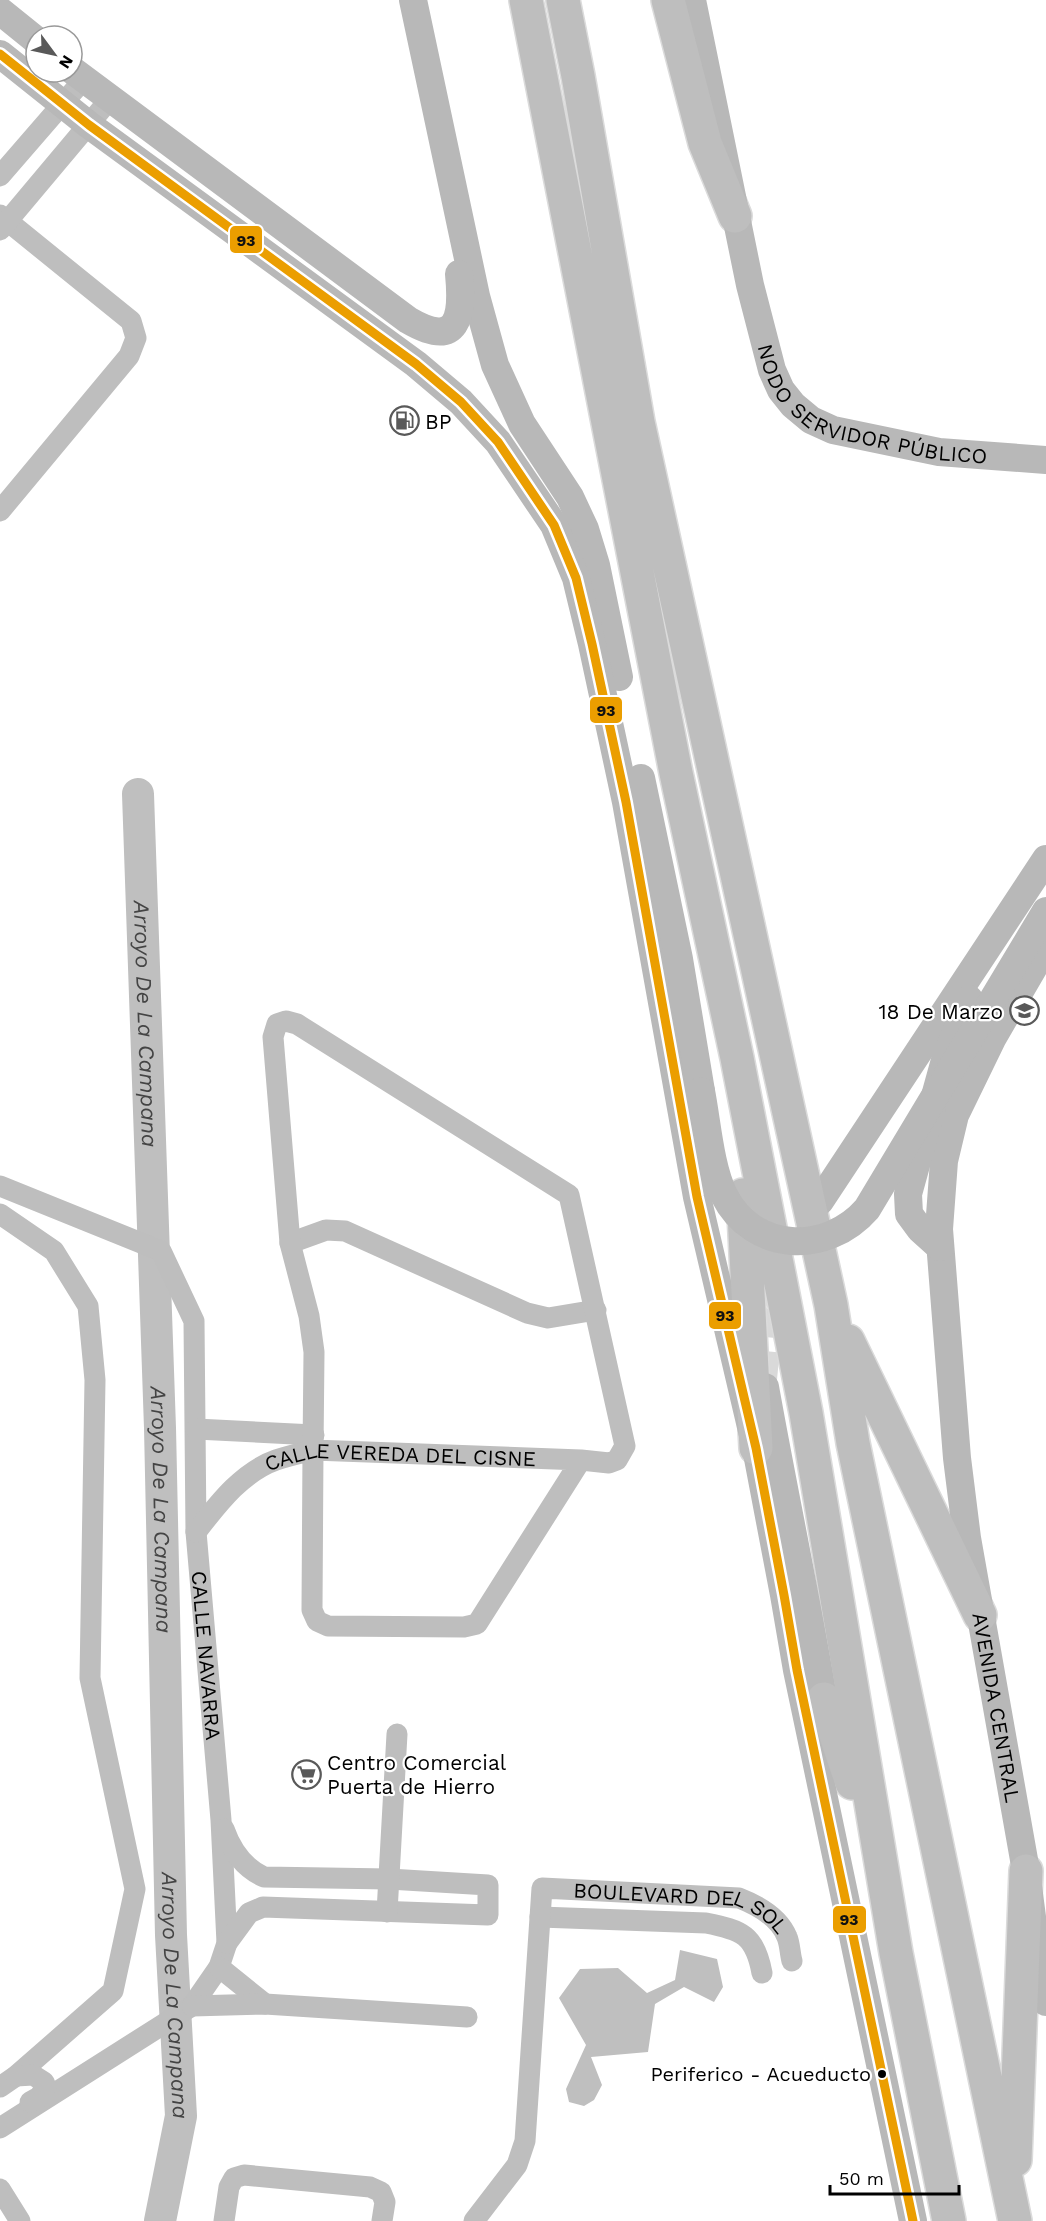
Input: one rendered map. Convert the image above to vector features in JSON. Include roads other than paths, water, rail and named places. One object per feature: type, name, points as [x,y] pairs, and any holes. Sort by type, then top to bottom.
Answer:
[{"type":"highway","points":[[526,0],[676,772],[737,1058],[806,1413],[896,1953],[949,2221]]},
{"type":"highway","points":[[563,0],[638,422],[831,1305],[854,1443],[1014,2216]]},
{"type":"highway","points":[[578,75],[586,0]]},
{"type":"highway","points":[[668,0],[705,143],[735,216]]},
{"type":"highway","points":[[737,1058],[756,1448]]},
{"type":"highway","points":[[831,1305],[980,1615]]},
{"type":"highway","points":[[824,1699],[864,1820],[896,1953]]},
{"type":"highway","points":[[1014,2216],[1026,1871]]},
{"type":"main road","points":[[413,0],[476,296],[495,365],[522,424],[570,496],[585,529],[596,565],[679,959],[718,1182],[729,1204],[744,1221],[764,1234],[798,1242],[820,1239],[842,1231],[867,1209],[1046,911]]},
{"type":"main road","name":"NODO SERVIDOR PÚBLICO","points":[[693,0],[735,216],[772,370],[781,390],[793,405],[811,420],[833,430],[939,452],[1046,460]]},
{"type":"main road","points":[[0,11],[24,30]]},
{"type":"main road","points":[[0,54],[62,105],[416,364],[461,402],[498,442],[554,525],[576,578],[626,802],[697,1197],[756,1448],[799,1681],[913,2221]]},
{"type":"main road","points":[[84,79],[408,320],[422,328],[436,332],[446,330],[455,324],[461,309],[450,167]]},
{"type":"main road","points":[[820,1201],[1046,859]]},
{"type":"main road","points":[[940,1246],[920,1229],[909,1214],[908,1194],[945,1060],[992,941]]},
{"type":"main road","name":"AVENIDA CENTRAL","points":[[1046,946],[992,1039],[955,1115],[944,1161],[940,1246],[967,1538],[1042,1964],[1046,2002]]},
{"type":"main road","points":[[763,1379],[824,1699],[861,1938],[868,2012]]},
{"type":"street","points":[[0,176],[62,105],[73,84]]},
{"type":"street","points":[[0,511],[129,356],[136,338],[131,321],[3,222],[66,153],[110,99]]},
{"type":"street","points":[[37,133],[50,147],[66,153]]},
{"type":"street","points":[[290,1243],[326,1230],[345,1231],[527,1313],[548,1318],[596,1310],[569,1195],[297,1024],[286,1021],[277,1024],[273,1038],[290,1243],[309,1316],[314,1352],[312,1610],[317,1621],[328,1626],[464,1627],[477,1624],[581,1460]]},
{"type":"street","name":"CALLE NAVARRA","points":[[0,1186],[154,1248],[194,1322],[196,1532],[221,1820],[227,1943],[219,1967],[181,2013],[1,2128]]},
{"type":"street","points":[[0,1215],[54,1251]]},
{"type":"street","points":[[8,2082],[113,1991],[135,1888],[90,1678],[94,1380],[88,1306],[44,1236],[44,1228],[48,1220],[56,1216],[74,1215]]},
{"type":"street","name":"CALLE VEREDA DEL CISNE","points":[[196,1429],[314,1443],[609,1462],[617,1460],[624,1446],[596,1310]]},
{"type":"street","name":"CALLE VEREDA DEL CISNE","points":[[196,1532],[215,1507],[248,1474],[314,1443]]},
{"type":"street","points":[[387,1912],[397,1734]]},
{"type":"street","points":[[221,1820],[228,1840],[236,1853],[256,1873],[264,1877],[389,1879],[488,1885],[488,1915],[263,1907],[249,1913],[227,1943]]},
{"type":"street","name":"BOULEVARD DEL SOL","points":[[762,1973],[758,1953],[748,1938],[730,1928],[706,1923],[540,1917],[542,1888],[738,1898],[757,1905],[773,1918],[787,1936],[792,1961]]},
{"type":"street","points":[[474,2221],[517,2165],[525,2141],[540,1917]]},
{"type":"street","points":[[219,1967],[265,2004]]},
{"type":"street","points":[[181,2013],[265,2004],[467,2017]]},
{"type":"street","points":[[1,2128],[7,2117],[39,2097],[46,2087],[44,2082],[33,2075],[8,2082]]},
{"type":"street","points":[[224,2221],[229,2187],[234,2178],[244,2175],[370,2187],[381,2192],[385,2202],[382,2221]]},
{"type":"street","points":[[0,2188],[20,2221]]},
{"type":"waterway","name":"Arroyo De La Campana","points":[[138,794],[160,1428],[171,1935],[181,2116],[160,2221]]},
{"type":"tunnel","points":[[763,1379],[768,1328],[780,1280]]},
{"type":"place","name":"BP","points":[[404,421]]},
{"type":"place","name":"18 De Marzo","points":[[1024,1011]]},
{"type":"place","name":"Centro Comercial Puerta de Hierro","points":[[306,1774]]},
{"type":"place","name":"Periferico - Acueducto","points":[[882,2074]]}]
